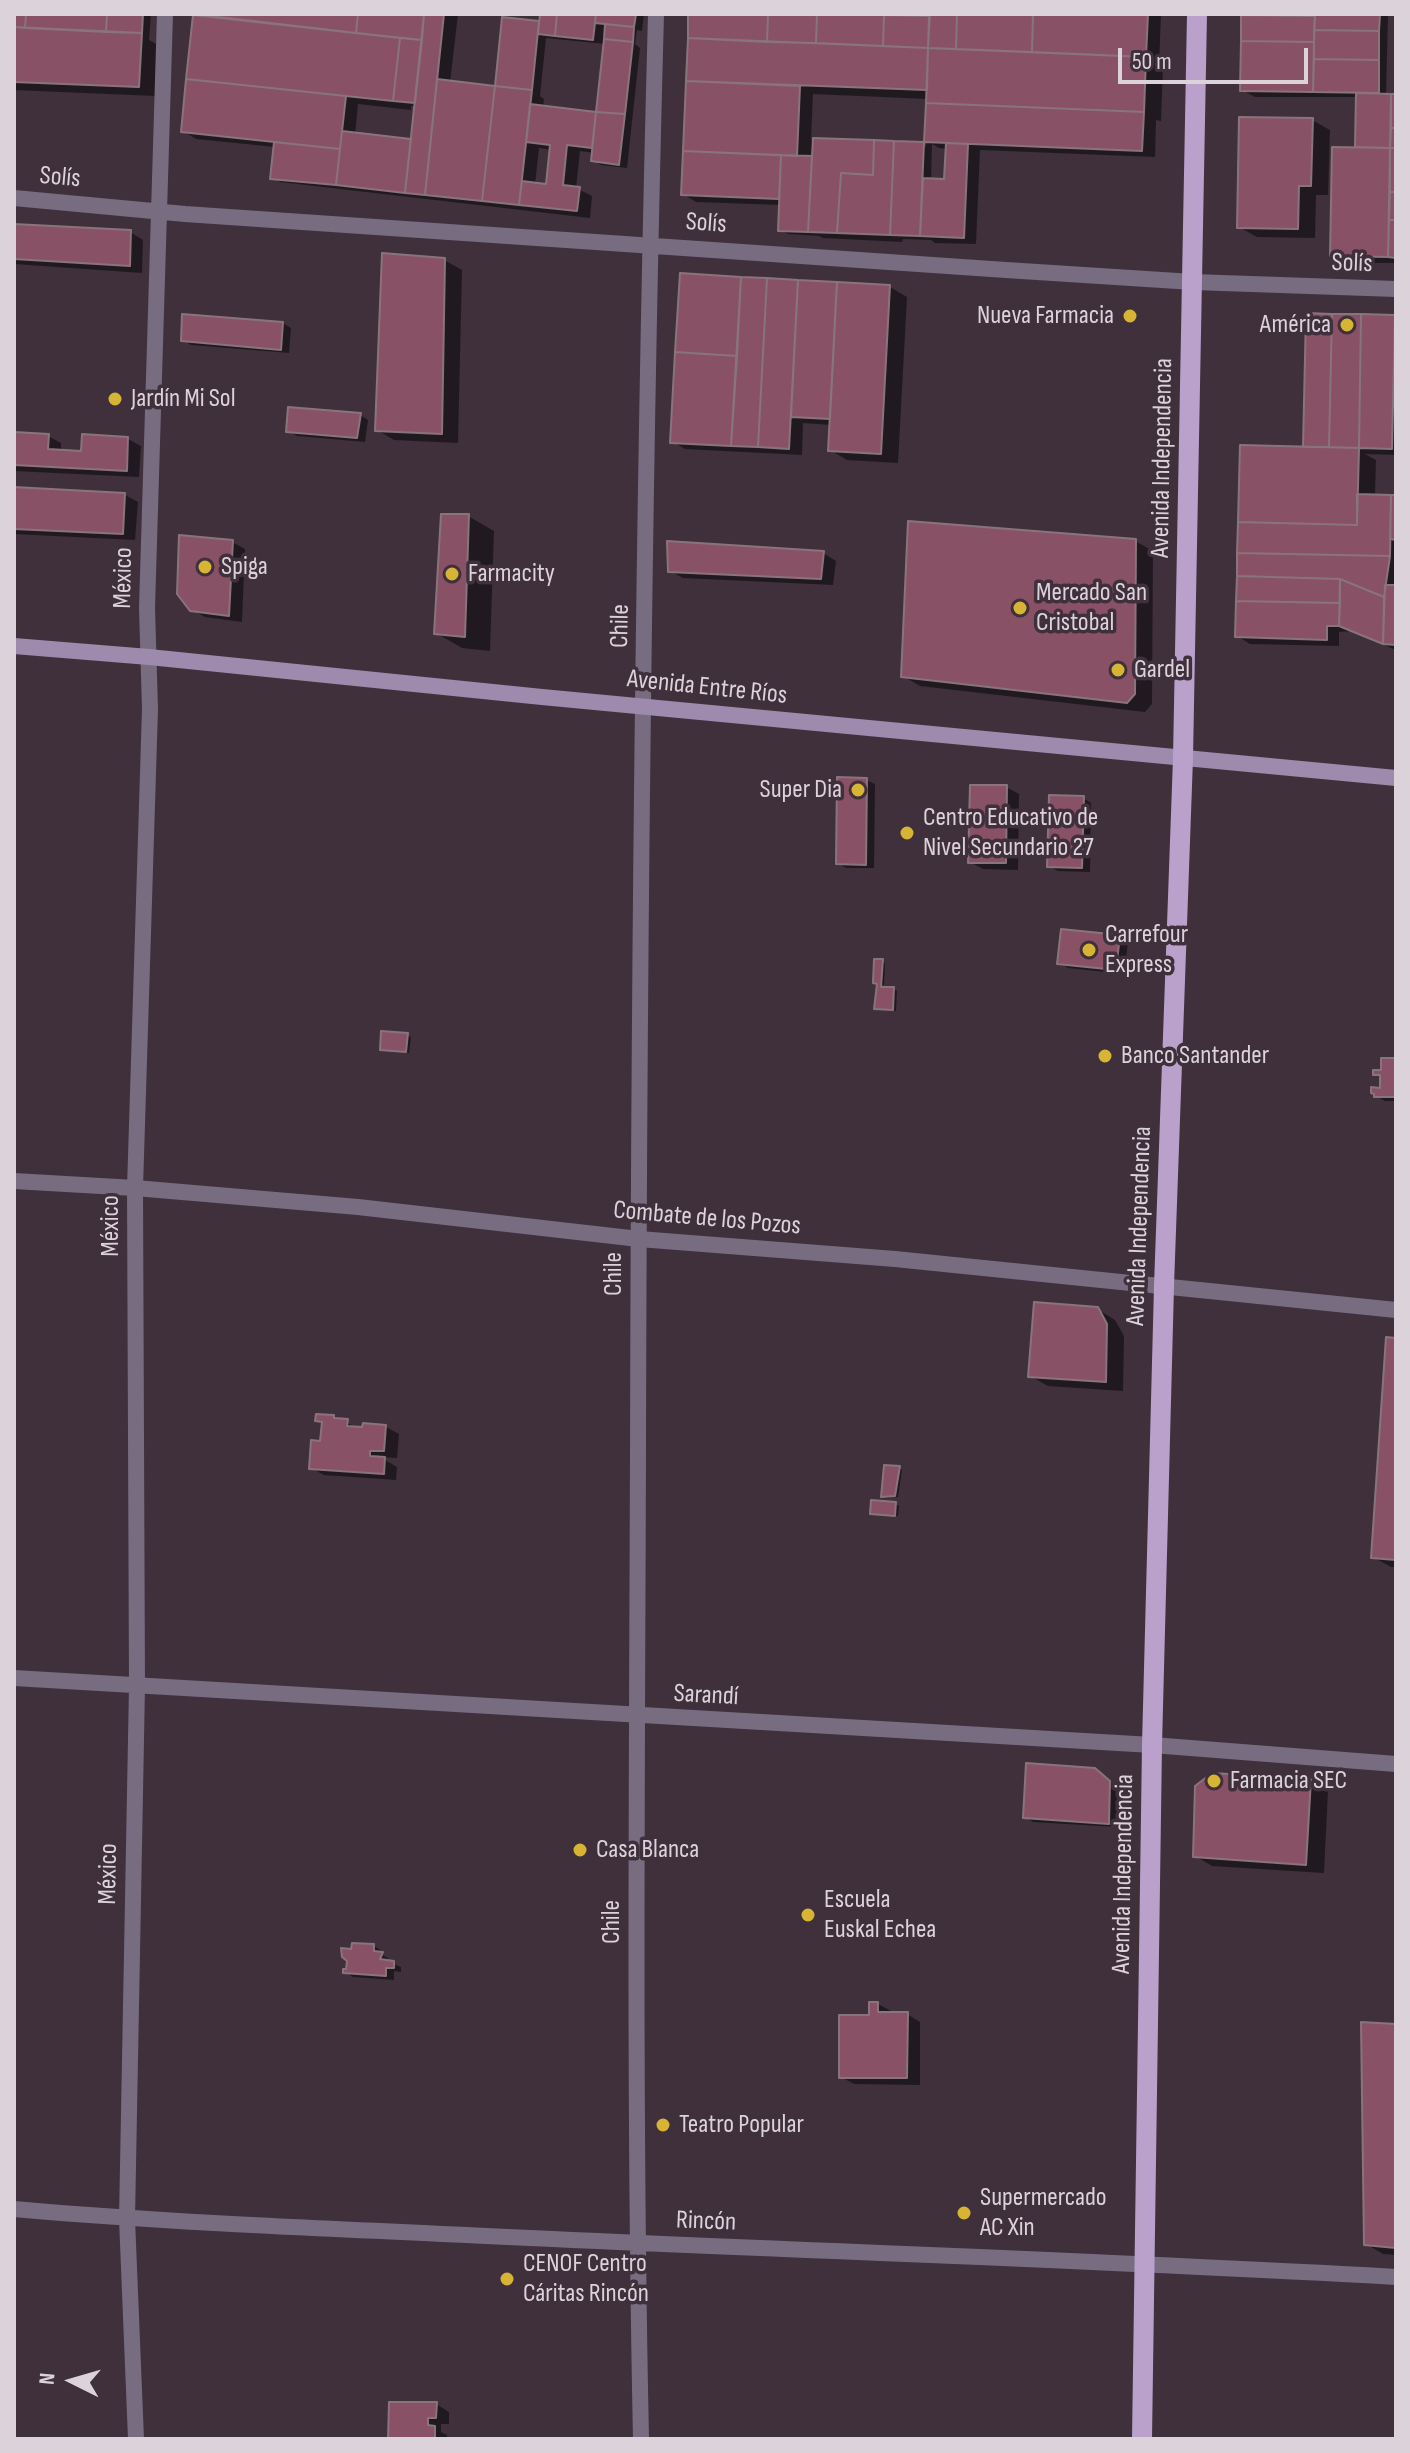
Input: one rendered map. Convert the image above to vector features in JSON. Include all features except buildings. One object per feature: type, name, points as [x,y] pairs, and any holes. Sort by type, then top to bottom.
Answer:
[{"type":"main road","name":"Avenida Independencia","points":[[1142,2439],[1152,1745],[1164,1286],[1183,758],[1197,14]]},
{"type":"main road","name":"Avenida Entre Ríos","points":[[14,646],[1396,778]]},
{"type":"street","name":"México","points":[[136,2439],[127,2219],[137,1686],[135,1188],[149,725],[147,608],[165,14]]},
{"type":"street","name":"Chile","points":[[641,2439],[635,2010],[639,1239],[650,244],[656,14]]},
{"type":"street","name":"Solís","points":[[14,198],[159,212],[1193,282],[1396,289]]},
{"type":"street","name":"Combate de los Pozos","points":[[14,1181],[358,1207],[639,1239],[881,1257],[1396,1310]]},
{"type":"street","name":"Sarandí","points":[[14,1678],[1152,1745],[1396,1764]]},
{"type":"street","name":"Rincón","points":[[14,2209],[127,2219],[637,2244],[1146,2263],[1396,2277]]},
{"type":"place","name":"Nueva Farmacia","points":[[1130,316]]},
{"type":"place","name":"América","points":[[1347,325]]},
{"type":"place","name":"Jardín Mi Sol","points":[[115,399]]},
{"type":"place","name":"Spiga","points":[[205,567]]},
{"type":"place","name":"Farmacity","points":[[452,574]]},
{"type":"place","name":"Mercado San Cristobal","points":[[1020,608]]},
{"type":"place","name":"Gardel","points":[[1118,670]]},
{"type":"place","name":"Super Dia","points":[[858,790]]},
{"type":"place","name":"Centro Educativo de Nivel Secundario 27","points":[[907,833]]},
{"type":"place","name":"Carrefour Express","points":[[1089,950]]},
{"type":"place","name":"Banco Santander","points":[[1105,1056]]},
{"type":"place","name":"Farmacia SEC","points":[[1214,1781]]},
{"type":"place","name":"Casa Blanca","points":[[580,1850]]},
{"type":"place","name":"Escuela Euskal Echea","points":[[808,1915]]},
{"type":"place","name":"Teatro Popular","points":[[663,2125]]},
{"type":"place","name":"Supermercado AC Xin","points":[[964,2213]]},
{"type":"place","name":"CENOF Centro Cáritas Rincón","points":[[507,2279]]}]
